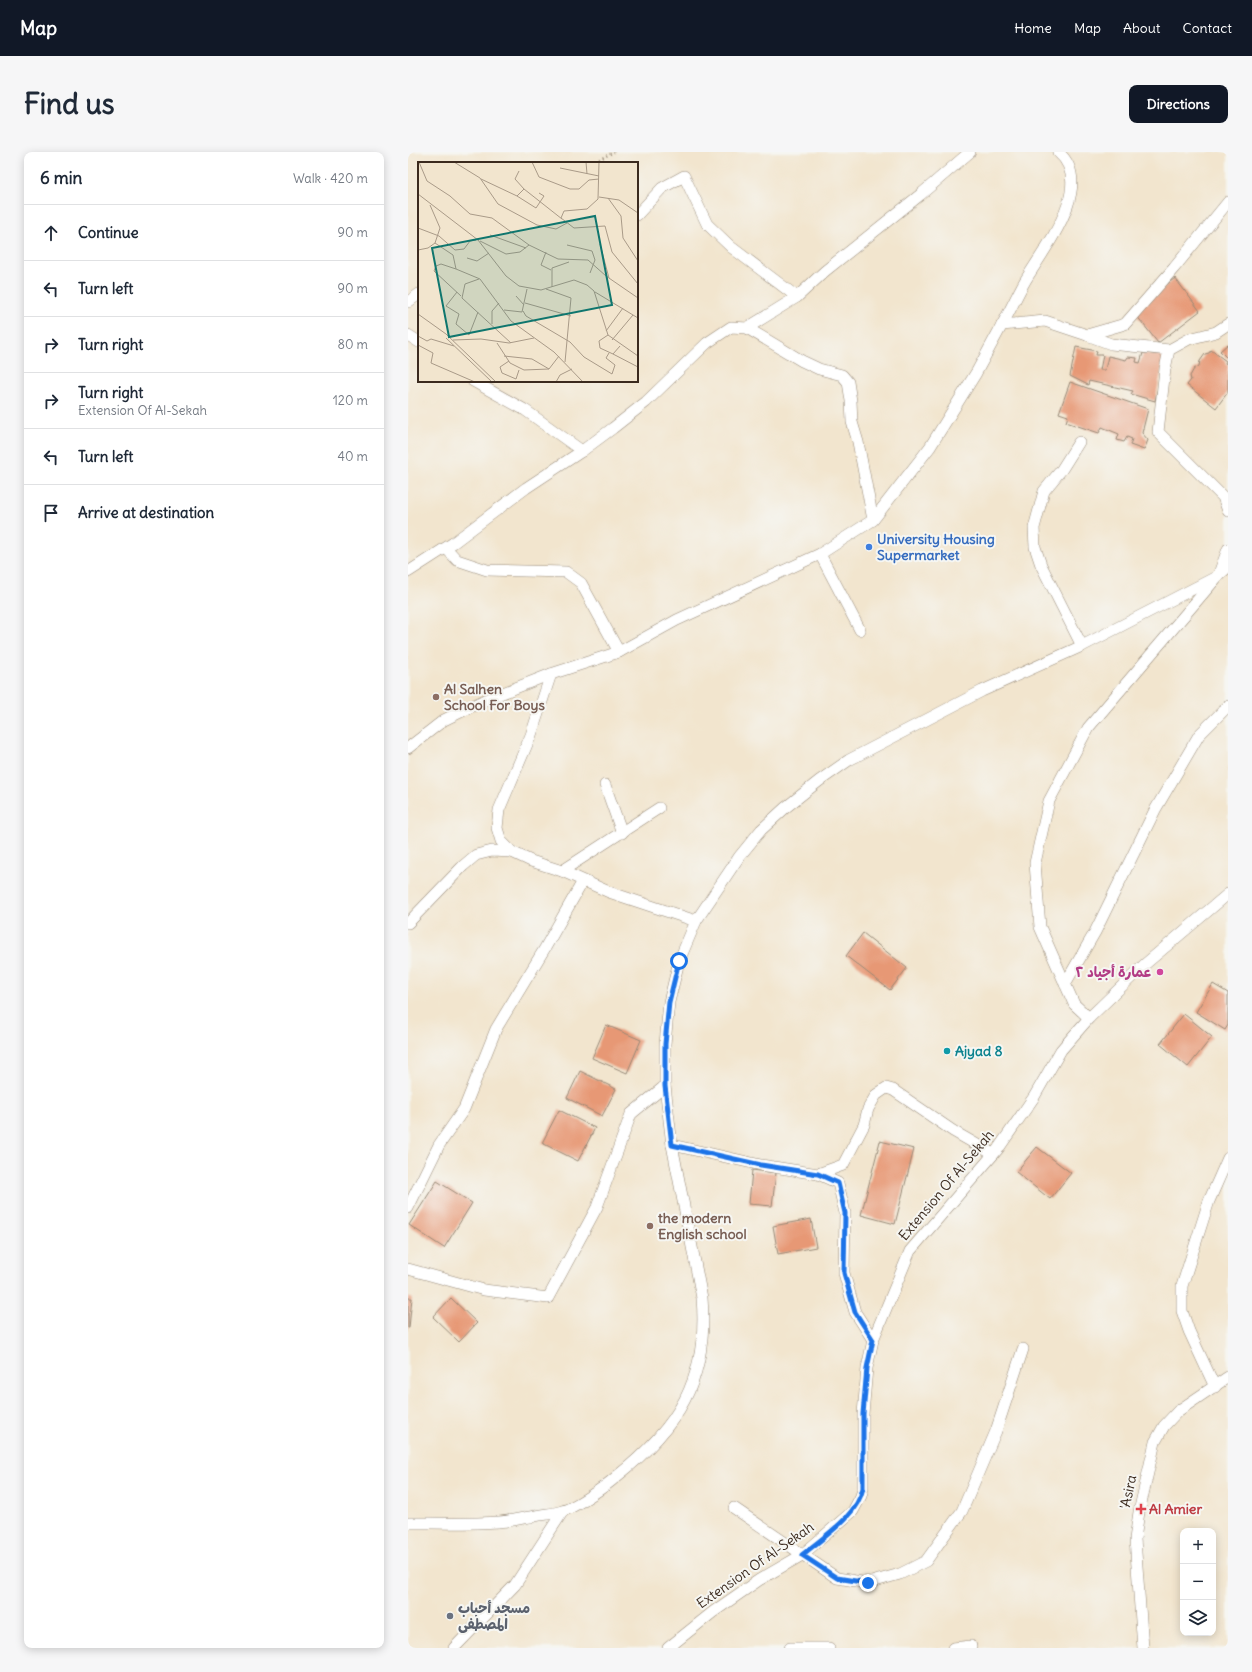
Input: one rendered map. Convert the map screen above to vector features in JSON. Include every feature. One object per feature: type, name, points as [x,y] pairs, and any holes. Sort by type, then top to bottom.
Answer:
[{"type":"street","points":[[747,328],[797,296],[825,271],[920,195],[970,152]]},
{"type":"street","points":[[408,748],[444,720],[485,700],[551,674],[619,652],[677,620],[820,554],[873,520],[930,447],[976,373],[1025,281],[1051,241],[1070,198],[1071,172],[1058,152]]},
{"type":"street","points":[[638,214],[662,188],[684,176],[707,224],[731,247],[797,296]]},
{"type":"street","points":[[1087,335],[1125,324],[1174,268],[1228,202]]},
{"type":"street","points":[[408,302],[418,295]]},
{"type":"street","points":[[1002,325],[1045,321],[1111,344],[1169,350],[1189,339],[1216,332],[1228,324]]},
{"type":"street","points":[[408,572],[446,548],[526,488],[582,451],[646,402],[707,343],[731,327],[747,328],[802,361],[819,369],[842,375],[848,382],[852,422],[858,442],[873,520]]},
{"type":"street","points":[[408,335],[418,341]]},
{"type":"street","points":[[1169,350],[1165,369],[1158,432],[1223,497],[1228,511]]},
{"type":"street","points":[[475,382],[525,410],[582,451]]},
{"type":"street","points":[[1079,442],[1062,469],[1044,491],[1037,510],[1034,528],[1035,547],[1041,565],[1082,646]]},
{"type":"street","points":[[446,548],[457,560],[486,570],[566,572],[581,583],[619,652]]},
{"type":"street","points":[[408,1524],[500,1522],[563,1511],[606,1485],[634,1463],[660,1436],[678,1412],[686,1398],[698,1367],[703,1335],[702,1298],[672,1145],[665,1086],[665,1044],[669,1002],[679,961],[696,922],[739,857],[761,830],[819,781],[849,760],[982,691],[1082,646],[1218,576],[1228,549]]},
{"type":"street","points":[[820,554],[860,630]]},
{"type":"street","points":[[1089,1018],[1074,1004],[1040,927],[1036,863],[1049,801],[1088,728],[1218,576],[1228,567]]},
{"type":"street","points":[[551,674],[531,735],[499,810],[497,828],[501,841],[512,852],[531,861],[562,871],[609,892],[696,922]]},
{"type":"street","points":[[1065,984],[1095,932],[1155,810],[1199,735],[1228,706]]},
{"type":"street","points":[[605,785],[622,833]]},
{"type":"street","points":[[562,871],[659,808]]},
{"type":"street","points":[[408,923],[463,866],[476,855],[492,851],[512,852]]},
{"type":"street","points":[[408,1208],[439,1145],[464,1109],[496,1029],[583,881]]},
{"type":"street","name":"Extension Of Al-Sekah","points":[[668,1648],[675,1640],[719,1607],[758,1580],[802,1555],[853,1511],[862,1496],[864,1479],[864,1399],[867,1368],[873,1340],[910,1251],[993,1154],[1034,1097],[1061,1050],[1089,1018],[1144,965],[1228,894]]},
{"type":"street","points":[[408,1269],[484,1290],[548,1298],[597,1207],[631,1114],[665,1086]]},
{"type":"street","points":[[818,1174],[843,1165],[864,1124],[868,1109],[876,1095],[886,1088],[893,1090],[953,1131],[993,1154]]},
{"type":"street","points":[[672,1145],[761,1165],[818,1174],[838,1183],[845,1213],[844,1273],[855,1312],[873,1340]]},
{"type":"street","points":[[1215,1387],[1189,1331],[1182,1312],[1182,1286],[1209,1201],[1228,1158]]},
{"type":"street","points":[[734,1508],[837,1578],[868,1583],[900,1574],[926,1561],[962,1511],[996,1431],[1023,1348]]},
{"type":"street","name":"'Asira","points":[[1143,1648],[1135,1539],[1139,1512],[1153,1448],[1160,1431],[1172,1417],[1228,1377]]},
{"type":"street","points":[[454,1648],[515,1585],[563,1511]]},
{"type":"street","points":[[953,1648],[971,1646]]},
{"type":"street","points":[[790,1648],[829,1648]]},
{"type":"path","points":[[594,162],[614,152]]},
{"type":"building","points":[[1175,278],[1200,311],[1158,343],[1133,311]]},
{"type":"building","points":[[1228,344],[1228,359],[1220,351]]},
{"type":"building","points":[[1076,347],[1097,351],[1096,355],[1103,355],[1100,370],[1105,370],[1108,356],[1126,360],[1128,357],[1137,358],[1136,362],[1140,363],[1143,353],[1165,355],[1155,401],[1131,394],[1133,391],[1089,381],[1088,385],[1070,376]]},
{"type":"building","points":[[1211,350],[1226,361],[1225,363],[1228,365],[1228,392],[1216,408],[1187,385],[1191,380],[1190,376],[1194,369],[1199,366],[1200,361],[1205,354],[1209,353]]},
{"type":"building","points":[[1070,382],[1148,409],[1142,433],[1148,440],[1144,450],[1130,445],[1132,439],[1127,437],[1124,442],[1117,440],[1119,434],[1102,427],[1099,433],[1066,422],[1068,416],[1059,413]]},
{"type":"building","points":[[863,933],[907,968],[890,990],[846,956]]},
{"type":"building","points":[[1213,984],[1228,993],[1228,1025],[1225,1030],[1196,1012]]},
{"type":"building","points":[[1184,1014],[1212,1037],[1188,1067],[1160,1044]]},
{"type":"building","points":[[606,1025],[641,1040],[627,1073],[592,1058]]},
{"type":"building","points":[[580,1071],[616,1089],[602,1116],[567,1098]]},
{"type":"building","points":[[559,1110],[595,1128],[578,1161],[542,1143]]},
{"type":"building","points":[[880,1141],[914,1149],[895,1224],[861,1215]]},
{"type":"building","points":[[1037,1147],[1071,1173],[1050,1199],[1016,1172]]},
{"type":"building","points":[[752,1170],[776,1173],[772,1206],[749,1204]]},
{"type":"building","points":[[437,1181],[472,1203],[444,1248],[409,1225]]},
{"type":"building","points":[[811,1219],[816,1247],[778,1254],[773,1226]]},
{"type":"building","points":[[408,1298],[412,1298],[409,1328],[408,1328]]},
{"type":"building","points":[[451,1298],[477,1323],[459,1342],[433,1317]]},
{"type":"place","name":"University Housing Supermarket","points":[[869,547]]},
{"type":"place","name":"Al Salhen School For Boys","points":[[436,697]]},
{"type":"place","name":"عمارة أجياد ٢","points":[[1160,972]]},
{"type":"place","name":"Ajyad 8","points":[[947,1051]]},
{"type":"place","name":"the modern English school","points":[[650,1226]]},
{"type":"place","name":"Al Amier","points":[[1141,1509]]},
{"type":"place","name":"مسجد أحباب المصطفى","points":[[450,1616]]},
{"type":"route","points":[[679,961],[669,1002],[665,1044],[665,1086],[672,1145],[705,1151],[761,1165],[818,1174],[838,1183],[845,1213],[844,1273],[855,1312],[873,1340],[867,1368],[863,1414],[864,1479],[862,1496],[853,1511],[802,1555],[837,1578],[868,1583]]}]
